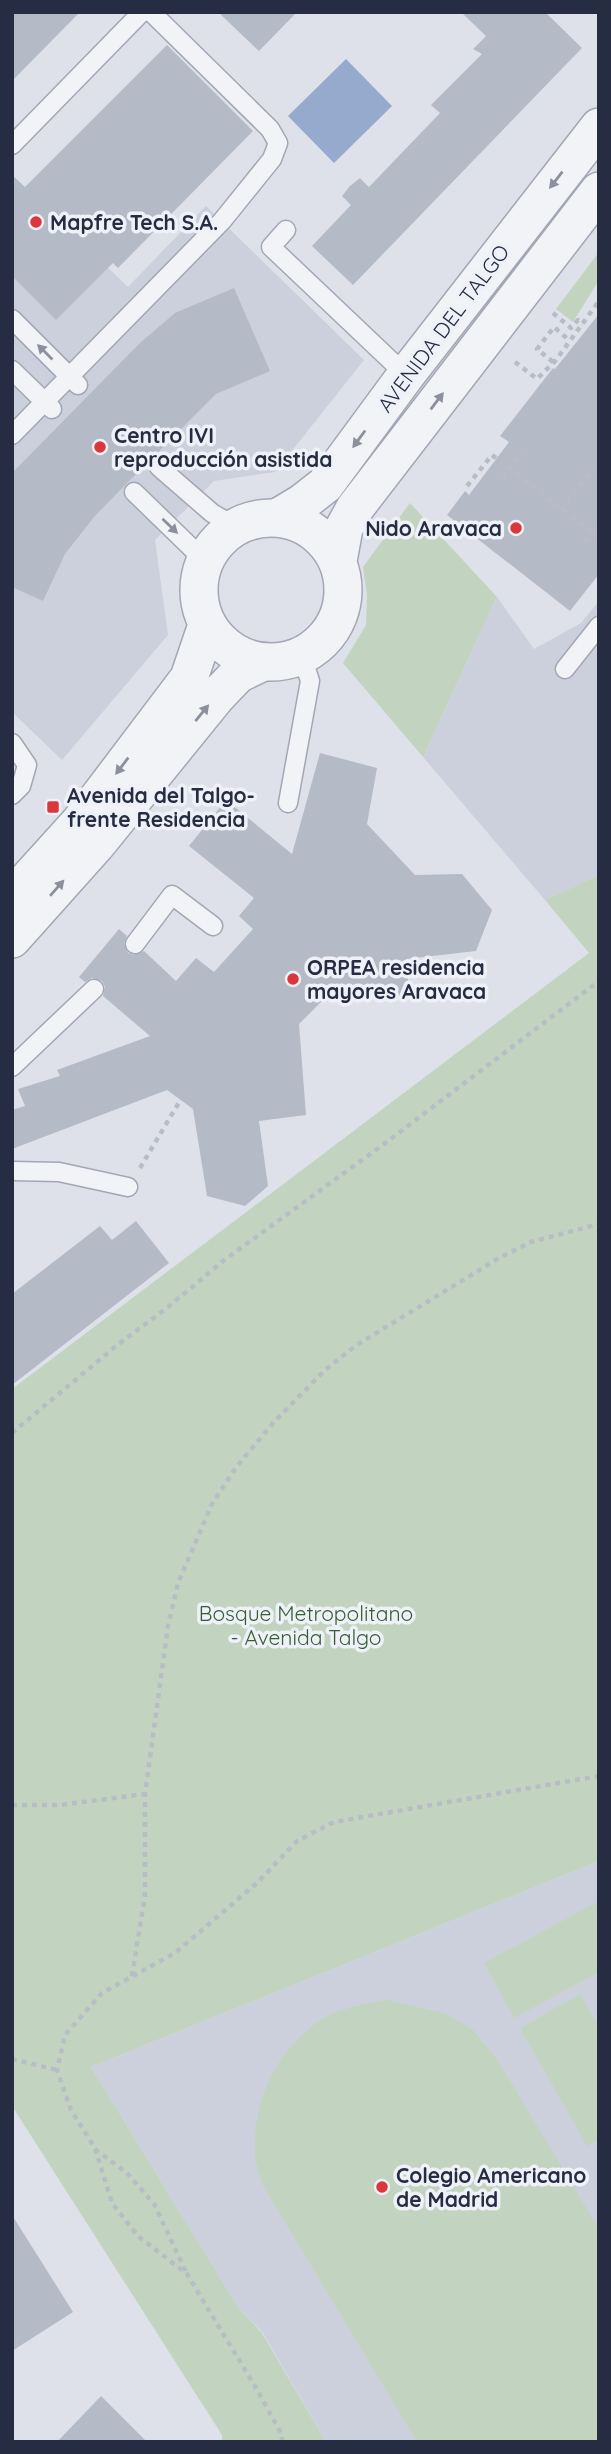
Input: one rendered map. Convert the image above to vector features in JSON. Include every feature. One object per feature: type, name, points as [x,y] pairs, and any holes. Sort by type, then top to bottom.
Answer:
[{"type":"street","name":"AVENIDA DEL TALGO","points":[[278,518],[325,485],[406,375],[599,127]]},
{"type":"street","name":"AVENIDA DEL TALGO","points":[[338,561],[344,528],[355,508],[599,191]]},
{"type":"street","points":[[278,518],[297,522],[314,531],[328,544],[338,561],[343,583],[342,605],[334,626],[320,644],[302,656],[282,662],[261,663],[230,650],[207,625],[200,604],[199,582],[205,561],[218,542],[236,527],[256,519],[278,518]]},
{"type":"street","points":[[12,897],[80,822],[189,678],[207,625]]},
{"type":"street","points":[[12,939],[96,845],[215,697],[238,674],[261,663]]},
{"type":"lane","points":[[12,145],[142,12]]},
{"type":"lane","points":[[12,435],[49,406],[74,381],[222,221],[272,159],[278,143],[270,129],[150,12]]},
{"type":"lane","points":[[286,230],[271,247],[406,375]]},
{"type":"lane","points":[[12,319],[74,381]]},
{"type":"lane","points":[[12,370],[49,406]]},
{"type":"lane","points":[[159,467],[212,513],[236,527]]},
{"type":"lane","points":[[134,492],[205,561]]},
{"type":"lane","points":[[565,669],[599,626]]},
{"type":"lane","points":[[288,803],[310,681],[302,656]]},
{"type":"lane","points":[[12,743],[27,765],[21,786],[12,795]]},
{"type":"lane","points":[[135,944],[172,895],[213,926]]},
{"type":"lane","points":[[12,1066],[93,989]]},
{"type":"lane","points":[[12,1171],[59,1172],[128,1187]]},
{"type":"path","points":[[515,362],[537,379],[570,341],[599,301]]},
{"type":"path","points":[[553,313],[571,328],[578,320],[583,324]]},
{"type":"path","points":[[553,362],[537,349],[554,327],[570,341]]},
{"type":"path","points":[[503,478],[523,453]]},
{"type":"path","points":[[467,486],[492,456],[599,537]]},
{"type":"path","points":[[561,510],[599,462]]},
{"type":"path","points":[[585,542],[599,524]]},
{"type":"path","points":[[12,1433],[223,1261],[384,1144],[599,981]]},
{"type":"path","points":[[128,1187],[181,1099]]},
{"type":"path","points":[[132,1976],[145,1895],[145,1794],[161,1673],[178,1583],[212,1504],[237,1466],[299,1395],[355,1346],[510,1252],[531,1242],[599,1223]]},
{"type":"path","points":[[187,2274],[138,2236],[112,2203],[95,2148],[71,2110],[57,2070],[65,2035],[103,1993],[175,1954],[258,1882],[297,1842],[334,1822],[599,1776]]},
{"type":"path","points":[[12,1805],[60,1805],[145,1794]]},
{"type":"path","points":[[12,2059],[57,2070]]},
{"type":"path","points":[[95,2148],[127,2173],[153,2204],[187,2274],[256,2388],[282,2435],[282,2442]]},
{"type":"path","points":[[275,2442],[282,2435]]},
{"type":"shaded area","points":[[12,175],[128,287],[206,206],[364,360],[275,472],[214,481],[155,540],[168,635],[62,760],[12,712]]},
{"type":"shaded area","points":[[497,597],[534,649],[581,623],[599,601],[599,875],[545,900],[423,757]]},
{"type":"shaded area","name":"Colegio Americano de Madrid","points":[[599,1861],[599,2442],[326,2442],[263,2333],[238,2307],[91,2067]]},
{"type":"green space","points":[[599,252],[599,280],[573,322],[556,309]]},
{"type":"green space","points":[[410,503],[497,597],[423,757],[343,663],[366,625],[367,595],[363,567]]},
{"type":"green space","name":"Bosque Metropolitano - Avenida Talgo","points":[[599,875],[599,1861],[91,2067],[238,2307],[262,2333],[326,2442],[222,2442],[222,2435],[12,2106],[12,1389],[589,953],[545,900]]},
{"type":"green space","points":[[599,1901],[599,1972],[514,2018],[484,1963]]},
{"type":"green space","points":[[580,1994],[599,2027],[599,2140],[587,2146],[520,2028]]},
{"type":"green space","points":[[387,2000],[447,2014],[473,2030],[497,2059],[599,2229],[599,2442],[417,2442],[262,2184],[256,2160],[255,2133],[263,2096],[279,2062],[304,2033],[319,2021],[352,2007]]},
{"type":"water","points":[[346,59],[392,106],[334,163],[288,116]]},
{"type":"building","points":[[12,12],[80,12],[12,81]]},
{"type":"building","points":[[218,12],[297,12],[259,51]]},
{"type":"building","points":[[461,12],[545,12],[582,48],[353,285],[312,246],[351,205],[342,196],[350,186],[360,178],[369,187],[440,113],[431,105],[482,54],[473,49],[486,36]]},
{"type":"building","points":[[167,45],[253,131],[118,268],[113,263],[56,320],[12,276],[12,175],[25,187]]},
{"type":"building","name":"Centro IVI reproducción asistida","points":[[234,288],[270,371],[216,394],[126,484],[94,517],[65,554],[43,601],[12,587],[12,473],[141,342],[175,313]]},
{"type":"building","points":[[599,314],[599,574],[570,611],[447,515],[465,491],[469,495],[509,442],[500,436]]},
{"type":"building","name":"ORPEA residencia mayores Aravaca","points":[[320,753],[377,768],[367,824],[415,875],[462,874],[492,910],[476,951],[406,959],[410,996],[321,1002],[299,1024],[306,1115],[259,1121],[268,1186],[245,1206],[207,1196],[193,1109],[167,1090],[12,1149],[12,1110],[25,1106],[18,1089],[60,1076],[57,1070],[150,1036],[103,996],[105,987],[102,981],[92,978],[85,982],[79,977],[119,929],[127,936],[124,943],[128,953],[134,955],[144,951],[176,981],[196,958],[214,972],[253,929],[239,916],[254,898],[189,846],[226,800],[292,854]]},
{"type":"building","points":[[136,1221],[169,1263],[12,1385],[12,1294],[100,1226],[112,1240]]},
{"type":"building","points":[[12,2215],[73,2312],[12,2351]]},
{"type":"building","points":[[101,2396],[147,2442],[57,2442]]},
{"type":"place","name":"Mapfre Tech S.A.","points":[[36,222]]},
{"type":"place","name":"Centro IVI reproducción asistida","points":[[100,447]]},
{"type":"place","name":"Nido Aravaca","points":[[516,528]]},
{"type":"place","name":"Avenida del Talgo- frente Residencia","points":[[53,807]]},
{"type":"place","name":"ORPEA residencia mayores Aravaca","points":[[293,979]]},
{"type":"place","name":"Colegio Americano de Madrid","points":[[382,2187]]}]
